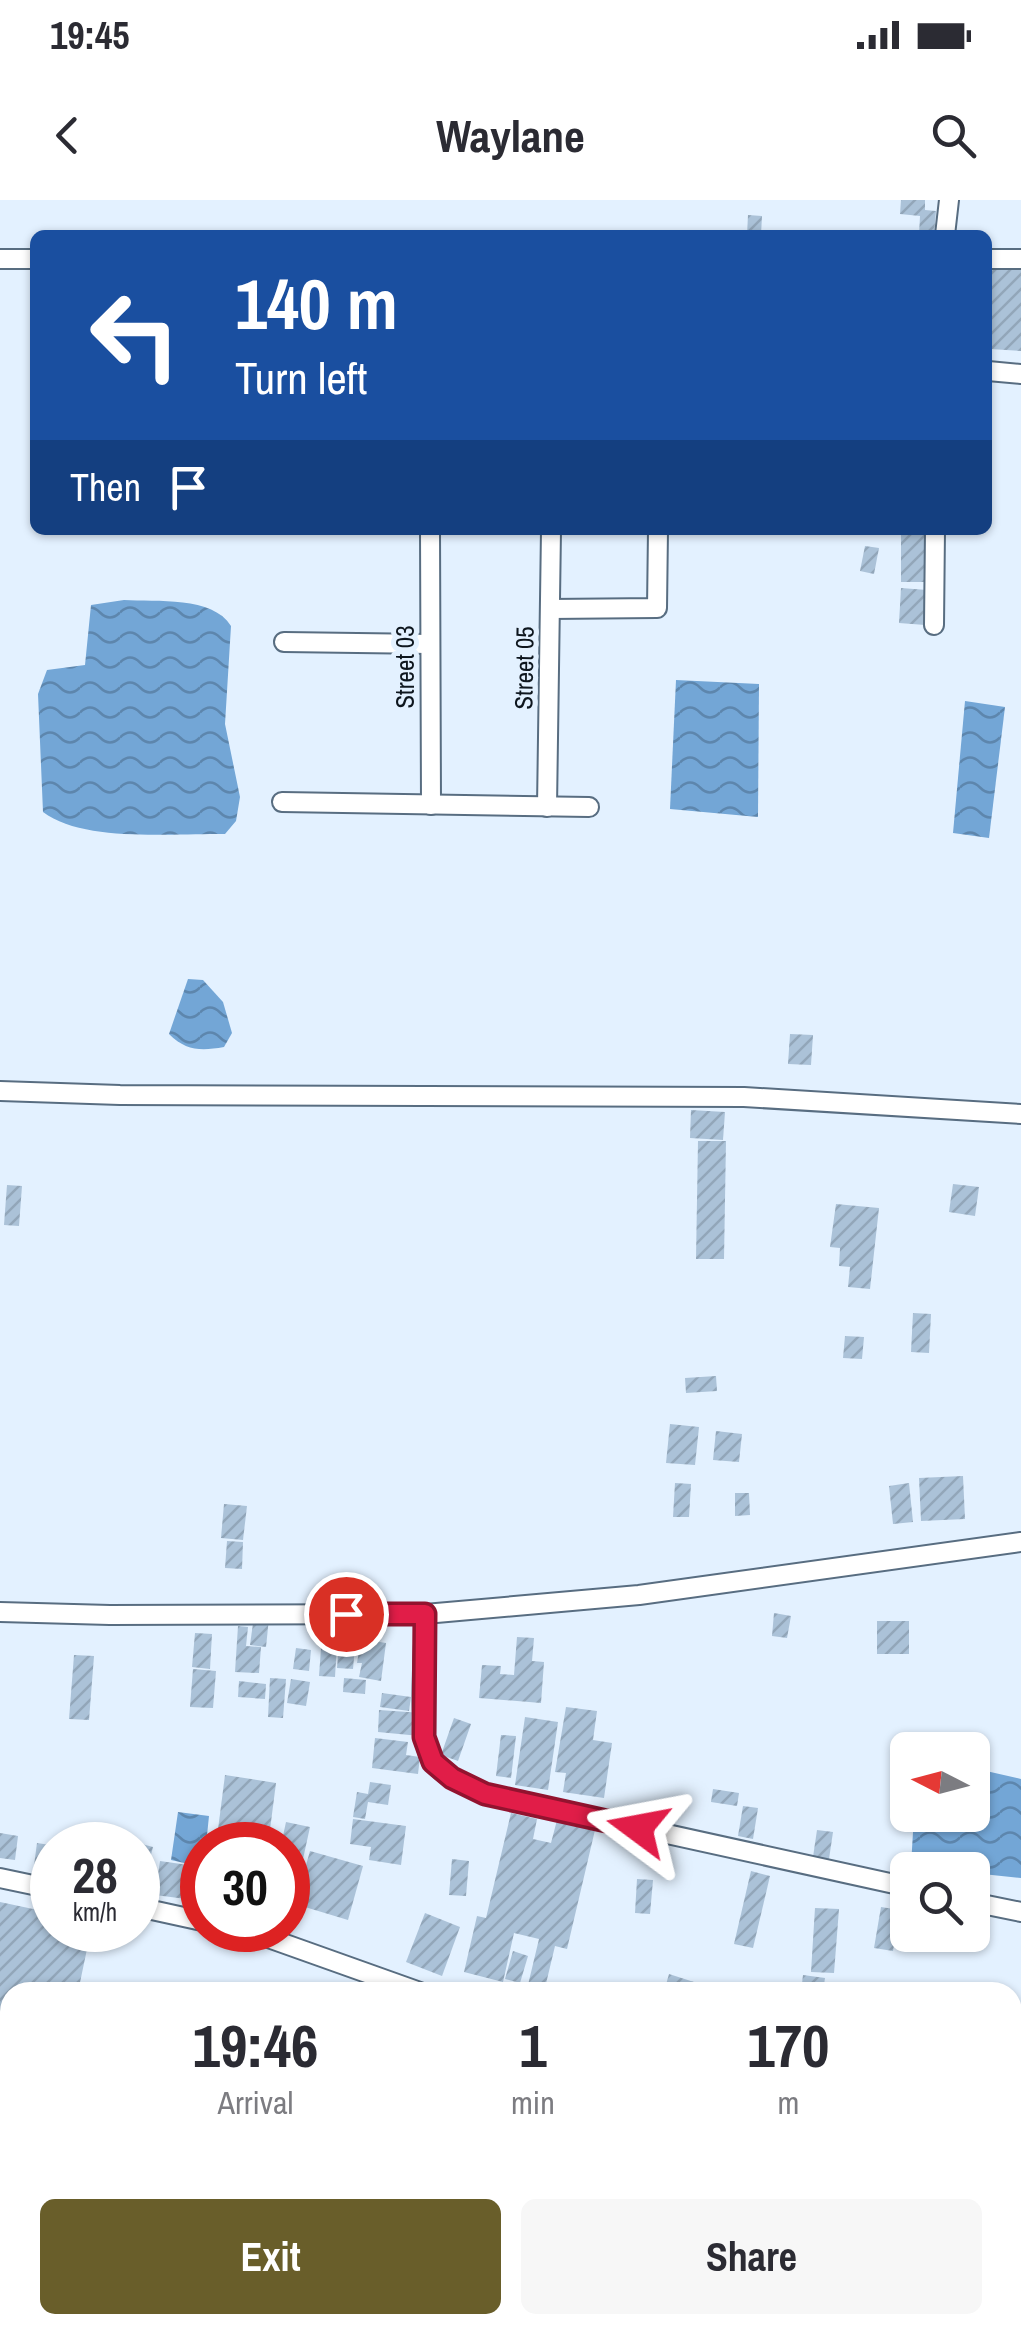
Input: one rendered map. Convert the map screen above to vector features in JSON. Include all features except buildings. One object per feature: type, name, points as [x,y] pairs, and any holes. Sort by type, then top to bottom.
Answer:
[{"type":"street","points":[[946,230],[950,200]]},
{"type":"street","points":[[992,258],[1021,259]]},
{"type":"street","points":[[0,259],[30,259]]},
{"type":"street","points":[[992,371],[1021,374]]},
{"type":"street","name":"Street 03","points":[[430,535],[431,805]]},
{"type":"street","name":"Street 05","points":[[547,807],[550,535]]},
{"type":"street","points":[[550,609],[657,608],[658,535]]},
{"type":"street","points":[[934,625],[935,535]]},
{"type":"street","points":[[284,642],[430,644]]},
{"type":"street","points":[[282,802],[589,808]]},
{"type":"street","points":[[0,1091],[120,1095],[744,1097],[1021,1114]]},
{"type":"street","points":[[0,1612],[425,1614],[639,1595],[1021,1542]]},
{"type":"street","points":[[425,1614],[424,1737],[433,1762],[452,1778],[485,1794],[890,1883]]},
{"type":"street","points":[[0,1878],[30,1884]]},
{"type":"street","points":[[990,1906],[1021,1912]]},
{"type":"street","points":[[308,1952],[392,1982]]},
{"type":"water","points":[[124,600],[198,605],[223,616],[231,626],[225,724],[240,797],[236,821],[225,834],[105,832],[60,822],[43,812],[38,694],[47,670],[85,665],[91,605]]},
{"type":"water","points":[[676,680],[759,684],[758,817],[670,809]]},
{"type":"water","points":[[965,701],[1005,707],[989,838],[953,833]]},
{"type":"water","points":[[188,979],[203,980],[223,1002],[232,1033],[224,1047],[194,1048],[169,1034]]},
{"type":"water","points":[[990,1772],[1021,1779],[1021,1878],[990,1875],[990,1852],[912,1852],[913,1832],[990,1832]]},
{"type":"water","points":[[178,1812],[209,1816],[208,1822],[180,1822],[180,1862],[171,1860]]},
{"type":"route","points":[[346,1614],[425,1614],[424,1737],[433,1762],[452,1778],[485,1794],[638,1828]]}]
